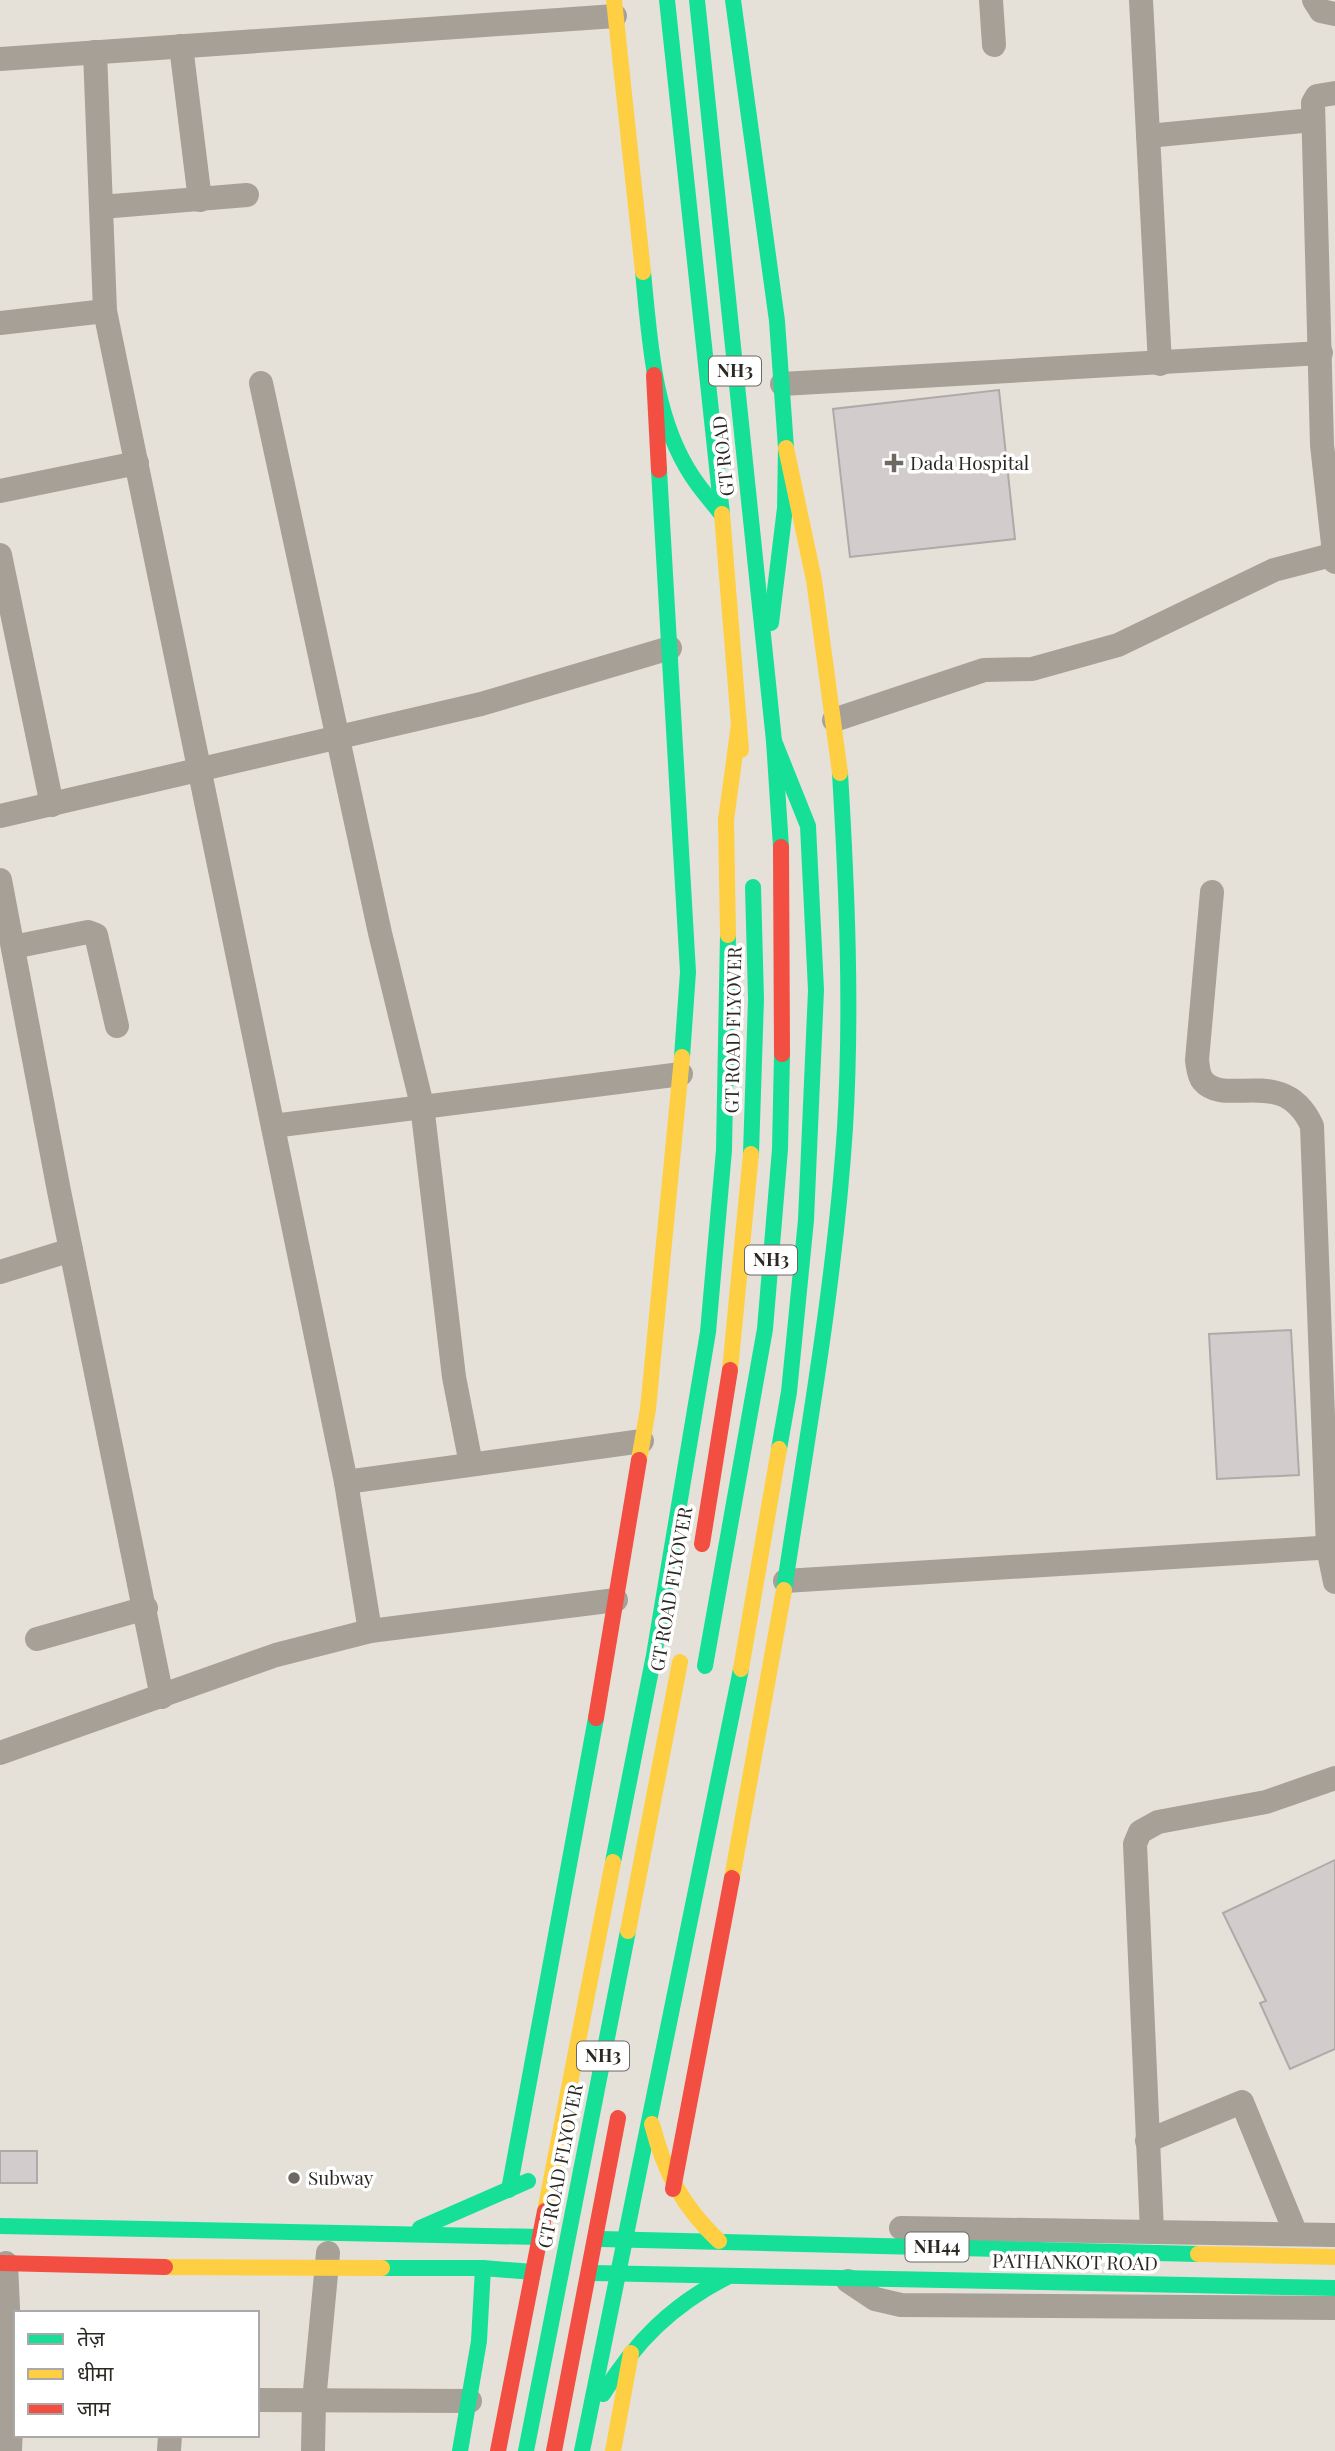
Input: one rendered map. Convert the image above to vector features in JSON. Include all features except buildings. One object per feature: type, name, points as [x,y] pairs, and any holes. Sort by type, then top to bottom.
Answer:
[{"type":"main road","name":"GT ROAD","points":[[667,0],[722,515],[739,724]]},
{"type":"main road","name":"GT ROAD","points":[[697,0],[774,741]]},
{"type":"main road","points":[[733,0],[755,176],[777,321],[786,448],[785,508],[766,667]]},
{"type":"main road","points":[[509,2190],[580,1815],[653,1369],[688,971],[654,375],[614,8]]},
{"type":"main road","points":[[654,375],[670,427],[691,475],[722,515]]},
{"type":"main road","points":[[673,2189],[785,1581],[830,1281],[845,1128],[848,907],[839,756],[814,580],[786,448]]},
{"type":"main road","points":[[498,2451],[654,1655],[708,1332],[724,1150],[729,969],[726,820],[739,724]]},
{"type":"main road","name":"NH3","points":[[739,724],[746,803]]},
{"type":"main road","points":[[587,2424],[743,1659],[789,1392],[806,1220],[816,990],[808,826],[774,741]]},
{"type":"main road","name":"NH3","points":[[703,1673],[765,1329],[780,1149],[784,966],[780,813],[774,741]]},
{"type":"main road","name":"GT ROAD FLYOVER","points":[[699,1559],[735,1335],[752,1154],[758,976],[751,869]]},
{"type":"main road","name":"GT ROAD FLYOVER","points":[[526,2451],[681,1655]]},
{"type":"main road","name":"NH3","points":[[554,2451],[622,2099]]},
{"type":"main road","points":[[650,2115],[660,2161],[678,2200],[719,2241]]},
{"type":"main road","points":[[405,2234],[509,2190],[554,2164]]},
{"type":"main road","points":[[0,2226],[58,2246],[327,2269],[483,2268],[533,2272]]},
{"type":"main road","points":[[3,2263],[58,2246],[331,2232],[540,2237]]},
{"type":"main road","name":"NH44","points":[[540,2237],[1335,2257]]},
{"type":"main road","points":[[460,2451],[479,2341],[483,2268]]},
{"type":"main road","name":"NH44","points":[[533,2272],[730,2276]]},
{"type":"main road","name":"NH44","points":[[582,2451],[587,2424],[632,2347],[694,2292],[730,2276]]},
{"type":"main road","name":"PATHANKOT ROAD","points":[[730,2276],[1335,2288]]},
{"type":"main road","points":[[613,2451],[632,2347]]},
{"type":"street","points":[[991,0],[994,45]]},
{"type":"street","points":[[1141,0],[1160,364]]},
{"type":"street","points":[[1314,0],[1321,11],[1335,14]]},
{"type":"street","points":[[0,59],[614,8]]},
{"type":"street","points":[[181,46],[200,200]]},
{"type":"street","points":[[95,52],[105,311],[346,1482],[370,1630]]},
{"type":"street","points":[[834,720],[984,670],[1032,669],[1118,645],[1274,570],[1334,557],[1321,353],[1313,120],[1314,99],[1335,93]]},
{"type":"street","points":[[1148,136],[1313,120]]},
{"type":"street","points":[[101,207],[247,195]]},
{"type":"street","points":[[0,323],[105,311]]},
{"type":"street","points":[[782,384],[1321,353]]},
{"type":"street","points":[[261,383],[337,738],[422,1105],[454,1377],[471,1464]]},
{"type":"street","points":[[0,491],[137,463]]},
{"type":"street","points":[[0,555],[8,632],[51,805]]},
{"type":"street","points":[[0,816],[481,704],[670,648]]},
{"type":"street","points":[[0,880],[71,1250],[162,1697]]},
{"type":"street","points":[[1212,892],[1197,1060],[1199,1074],[1212,1087],[1284,1095],[1294,1101],[1312,1126],[1335,1582]]},
{"type":"street","points":[[13,947],[88,932],[96,935],[117,1026]]},
{"type":"street","points":[[273,1126],[681,1074]]},
{"type":"street","points":[[0,1272],[71,1250]]},
{"type":"street","points":[[346,1482],[642,1441]]},
{"type":"street","points":[[785,1581],[1332,1547]]},
{"type":"street","points":[[0,1753],[276,1655],[370,1630],[616,1600]]},
{"type":"street","points":[[37,1639],[146,1608]]},
{"type":"street","points":[[1152,2231],[1135,1844],[1140,1832],[1158,1822],[1266,1801],[1335,1779]]},
{"type":"street","points":[[1147,2141],[1242,2102],[1296,2235]]},
{"type":"street","points":[[719,2241],[799,2228],[1335,2235]]},
{"type":"street","points":[[313,2451],[314,2401],[331,2232]]},
{"type":"street","points":[[3,2263],[10,2451]]},
{"type":"street","points":[[843,2278],[875,2298],[901,2305],[1335,2308]]},
{"type":"street","points":[[259,2400],[470,2401]]},
{"type":"traffic: fast","points":[[667,0],[722,514]]},
{"type":"traffic: fast","points":[[697,0],[774,741],[781,847]]},
{"type":"traffic: fast","points":[[733,0],[777,321],[786,448],[785,508],[771,623]]},
{"type":"traffic: fast","points":[[643,272],[656,378],[669,429],[692,476],[722,515]]},
{"type":"traffic: fast","points":[[659,470],[688,972],[682,1057]]},
{"type":"traffic: fast","points":[[774,741],[808,826],[816,990],[806,1220],[789,1392],[779,1449]]},
{"type":"traffic: fast","points":[[784,1590],[827,1302],[845,1128],[848,950],[840,773]]},
{"type":"traffic: fast","points":[[751,1154],[756,999],[753,887]]},
{"type":"traffic: fast","points":[[613,1862],[654,1655],[708,1332],[724,1150],[728,935]]},
{"type":"traffic: fast","points":[[705,1666],[765,1329],[780,1149],[782,1054]]},
{"type":"traffic: fast","points":[[582,2451],[741,1669]]},
{"type":"traffic: fast","points":[[509,2190],[596,1718]]},
{"type":"traffic: fast","points":[[526,2451],[628,1931]]},
{"type":"traffic: fast","points":[[420,2228],[528,2181]]},
{"type":"traffic: fast","points":[[0,2226],[540,2237]]},
{"type":"traffic: fast","points":[[601,2239],[1198,2254]]},
{"type":"traffic: fast","points":[[382,2268],[483,2268],[533,2272]]},
{"type":"traffic: fast","points":[[460,2451],[479,2341],[483,2268]]},
{"type":"traffic: fast","points":[[594,2273],[1335,2288]]},
{"type":"traffic: fast","points":[[603,2394],[628,2358],[656,2326],[689,2300],[727,2277]]},
{"type":"traffic: slow","points":[[614,0],[643,272]]},
{"type":"traffic: slow","points":[[786,448],[814,580],[840,773]]},
{"type":"traffic: slow","points":[[722,514],[741,750]]},
{"type":"traffic: slow","points":[[728,935],[726,820],[739,724]]},
{"type":"traffic: slow","points":[[639,1460],[648,1409],[682,1057]]},
{"type":"traffic: slow","points":[[730,1370],[751,1154]]},
{"type":"traffic: slow","points":[[741,1669],[779,1449]]},
{"type":"traffic: slow","points":[[732,1878],[784,1590]]},
{"type":"traffic: slow","points":[[628,1931],[680,1662]]},
{"type":"traffic: slow","points":[[545,2211],[613,1862]]},
{"type":"traffic: slow","points":[[652,2124],[662,2158],[676,2188],[695,2215],[719,2241]]},
{"type":"traffic: slow","points":[[1198,2254],[1335,2257]]},
{"type":"traffic: slow","points":[[165,2267],[382,2268]]},
{"type":"traffic: slow","points":[[613,2451],[631,2353]]},
{"type":"traffic: jam","points":[[654,375],[659,470]]},
{"type":"traffic: jam","points":[[781,847],[782,1054]]},
{"type":"traffic: jam","points":[[702,1544],[730,1370]]},
{"type":"traffic: jam","points":[[596,1718],[639,1460]]},
{"type":"traffic: jam","points":[[673,2189],[732,1878]]},
{"type":"traffic: jam","points":[[554,2451],[618,2118]]},
{"type":"traffic: jam","points":[[498,2451],[545,2211]]},
{"type":"traffic: jam","points":[[0,2263],[165,2267]]},
{"type":"place","name":"Dada Hospital","points":[[894,463]]},
{"type":"place","name":"Subway","points":[[294,2178]]}]
